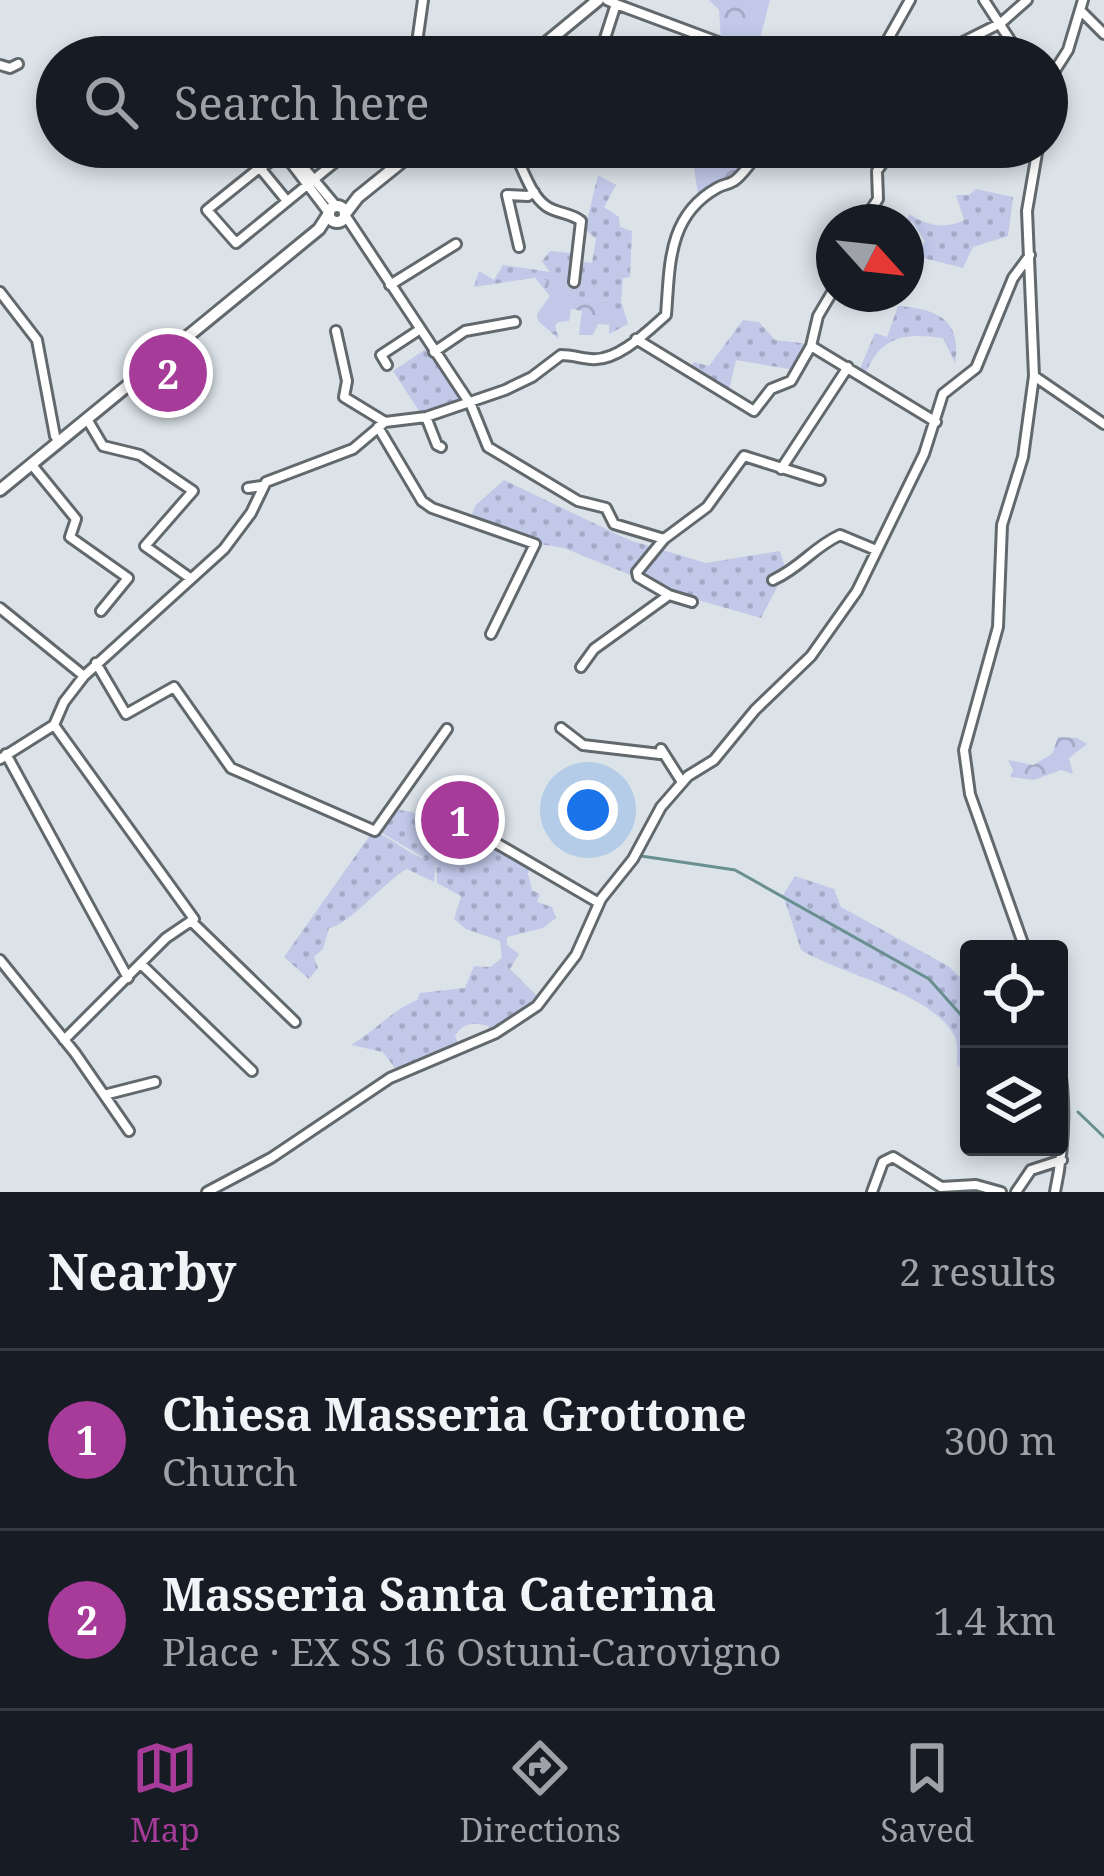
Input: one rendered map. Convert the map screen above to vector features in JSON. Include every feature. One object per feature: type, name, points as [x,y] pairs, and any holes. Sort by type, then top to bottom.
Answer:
[{"type":"main road","points":[[554,36],[598,0]]},
{"type":"main road","points":[[0,490],[394,168]]},
{"type":"street","points":[[418,36],[423,0]]},
{"type":"street","points":[[890,36],[910,0]]},
{"type":"street","points":[[984,0],[1009,36]]},
{"type":"street","points":[[975,36],[1001,23],[1028,0]]},
{"type":"street","points":[[605,36],[612,2],[702,36]]},
{"type":"street","points":[[1081,5],[1104,34]]},
{"type":"street","points":[[1068,50],[1081,5]]},
{"type":"street","points":[[0,65],[18,64]]},
{"type":"street","points":[[287,201],[260,168],[207,210],[236,243],[331,168]]},
{"type":"street","points":[[302,168],[352,230],[474,410],[488,447],[578,501],[606,508],[614,524],[663,542]]},
{"type":"street","points":[[521,168],[546,206],[581,221],[574,282]]},
{"type":"street","points":[[248,488],[353,449],[382,425],[426,417],[532,377],[561,355],[594,360],[611,356],[666,315],[671,244],[689,210],[745,168]]},
{"type":"street","points":[[875,204],[879,168]]},
{"type":"street","points":[[1022,940],[970,794],[964,750],[998,627],[1002,525],[1024,458],[1034,376],[1027,211],[1034,168]]},
{"type":"street","points":[[519,247],[507,195],[534,192]]},
{"type":"street","points":[[390,285],[456,244]]},
{"type":"street","points":[[207,1192],[271,1158],[390,1078],[496,1033],[526,1014],[556,983],[576,955],[610,884],[633,859],[661,807],[682,782],[714,760],[755,710],[811,656],[857,591],[924,454],[943,394],[976,368],[1013,278],[1030,255]]},
{"type":"street","points":[[0,292],[37,340],[59,441]]},
{"type":"street","points":[[637,339],[754,412],[771,389],[791,381],[811,346],[820,312]]},
{"type":"street","points":[[434,352],[465,331],[515,322]]},
{"type":"street","points":[[387,365],[381,355],[419,330]]},
{"type":"street","points":[[336,331],[347,380],[344,397],[382,425],[422,501],[535,544],[491,634]]},
{"type":"street","points":[[811,346],[936,422]]},
{"type":"street","points":[[781,469],[848,367]]},
{"type":"street","points":[[1034,376],[1104,424]]},
{"type":"street","points":[[426,417],[441,447]]},
{"type":"street","points":[[87,419],[104,446],[140,454],[193,491],[145,546],[190,578]]},
{"type":"street","points":[[692,602],[669,595],[637,575],[663,542],[707,507],[744,456],[820,480]]},
{"type":"street","points":[[31,464],[76,519],[70,537],[128,578],[101,611]]},
{"type":"street","points":[[128,978],[3,756],[54,725],[83,676],[224,549],[242,527],[262,486]]},
{"type":"street","points":[[773,580],[802,566],[816,549],[840,535],[876,550]]},
{"type":"street","points":[[581,667],[595,649],[669,595]]},
{"type":"street","points":[[0,608],[83,676]]},
{"type":"street","points":[[96,663],[126,714],[174,687],[231,768],[375,831],[446,729]]},
{"type":"street","points":[[54,725],[194,919],[64,1040]]},
{"type":"street","points":[[561,728],[583,745],[660,754],[661,749],[682,782]]},
{"type":"street","points":[[472,829],[599,903]]},
{"type":"street","points":[[191,921],[296,1022]]},
{"type":"street","points":[[0,960],[129,1131]]},
{"type":"street","points":[[141,964],[252,1071]]},
{"type":"street","points":[[104,1095],[155,1082]]},
{"type":"street","points":[[872,1192],[883,1162],[893,1156],[941,1187],[976,1186],[1001,1192]]},
{"type":"street","points":[[1055,1192],[1062,1156]]},
{"type":"street","points":[[1016,1192],[1031,1170],[1062,1160]]},
{"type":"green space","points":[[709,0],[770,0],[761,36],[721,36],[719,10]]},
{"type":"green space","points":[[694,168],[743,168],[739,175],[699,201]]},
{"type":"green space","points":[[598,175],[616,185],[604,207],[619,217],[620,227],[632,231],[630,277],[623,278],[621,301],[628,324],[609,334],[610,301],[581,299],[539,277],[474,287],[479,271],[494,280],[503,265],[550,272],[542,261],[550,251],[592,263],[596,239],[585,229]]},
{"type":"green space","points":[[976,189],[1013,197],[1008,236],[973,247],[963,268],[924,258],[924,222],[950,225],[964,220],[956,195],[969,195]]},
{"type":"green space","points":[[535,278],[581,299],[610,301],[610,325],[598,324],[593,335],[579,335],[582,311],[571,309],[569,321],[555,326],[559,339],[538,321],[537,314],[550,296]]},
{"type":"green space","points":[[925,310],[951,327],[955,363],[943,338],[896,339],[879,351],[866,373],[887,390],[859,371],[875,333],[887,337],[896,312]]},
{"type":"green space","points":[[743,320],[759,322],[775,340],[809,344],[795,370],[736,360],[728,394],[689,371],[694,362],[709,366]]},
{"type":"green space","points":[[429,347],[466,401],[423,417],[393,371]]},
{"type":"green space","points":[[504,480],[629,540],[706,563],[780,551],[786,570],[761,618],[677,594],[564,548],[502,538],[469,521],[476,505]]},
{"type":"green space","points":[[1058,737],[1087,744],[1069,758],[1073,774],[1061,770],[1034,780],[1010,777],[1013,770],[1008,760],[1033,765],[1052,754]]},
{"type":"green space","points":[[393,809],[440,824],[438,831],[451,839],[469,840],[473,832],[510,858],[530,865],[532,890],[540,894],[537,902],[552,907],[556,918],[543,928],[507,937],[507,945],[519,954],[510,969],[540,999],[492,1032],[488,1026],[465,1026],[455,1036],[459,1045],[398,1072],[383,1052],[351,1045],[417,1000],[420,993],[465,988],[474,966],[490,967],[502,958],[500,941],[466,929],[454,919],[461,896],[437,883],[436,863],[434,882],[407,869],[329,928],[323,949],[314,957],[318,968],[309,979],[284,957],[373,831],[426,859],[379,831]]},
{"type":"green space","points":[[795,876],[834,889],[841,907],[960,977],[960,1067],[955,1037],[928,1008],[801,950],[783,895]]},
{"type":"waterway","points":[[641,856],[735,870],[929,979],[960,1014]]},
{"type":"waterway","points":[[1078,1112],[1104,1137]]},
{"type":"place","name":"Masseria Santa Caterina","points":[[168,373]]},
{"type":"place","name":"Chiesa Masseria Grottone","points":[[460,820]]}]
